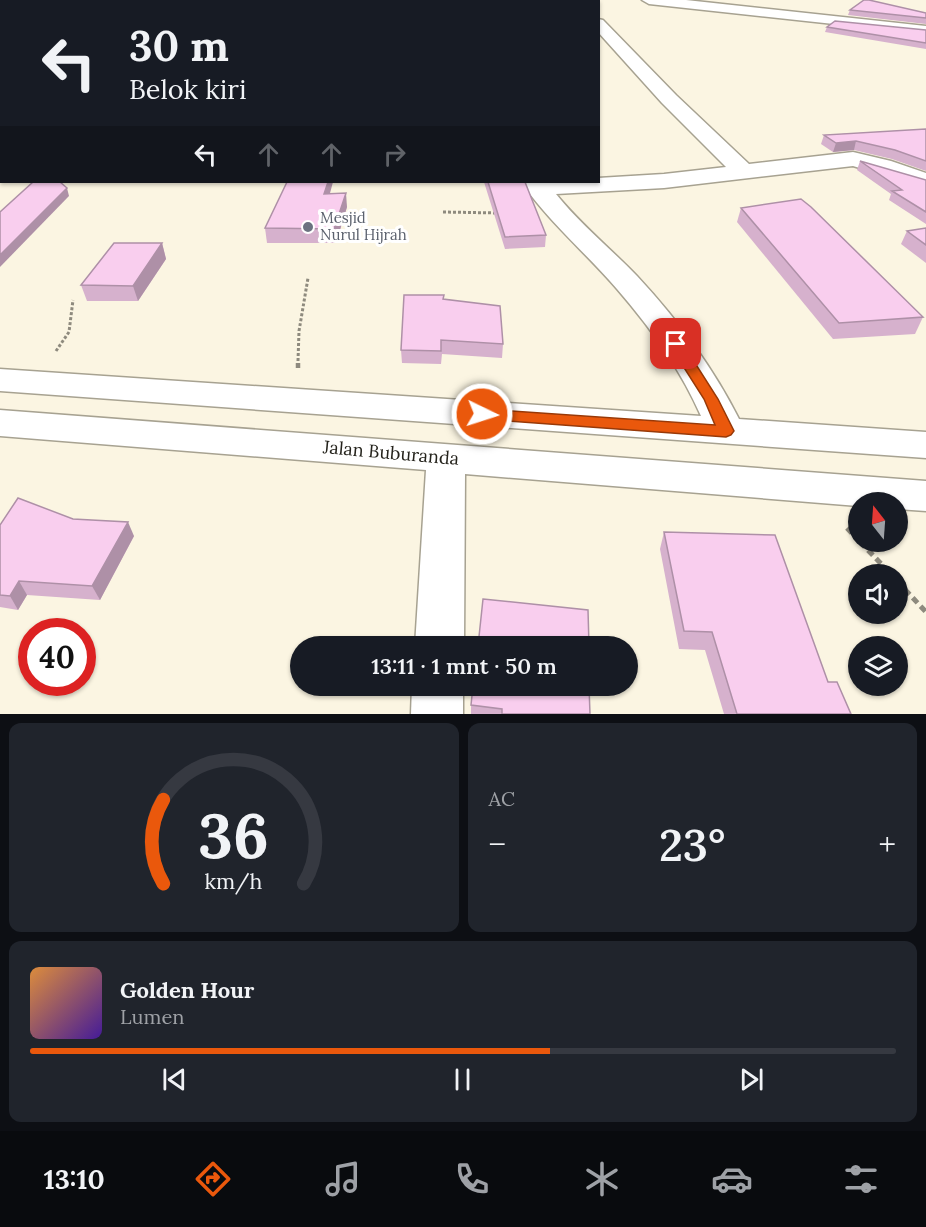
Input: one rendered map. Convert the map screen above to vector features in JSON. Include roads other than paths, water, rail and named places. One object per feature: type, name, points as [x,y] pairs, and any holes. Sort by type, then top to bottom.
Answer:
[{"type":"street","points":[[649,0],[697,2],[926,30]]},
{"type":"street","points":[[600,25],[669,99],[743,171]]},
{"type":"street","points":[[543,195],[854,159],[926,181]]},
{"type":"street","points":[[543,195],[613,267],[676,344],[711,399],[726,431]]},
{"type":"street","points":[[15,381],[926,445]]},
{"type":"street","name":"Jalan Buburanda","points":[[0,423],[926,496]]},
{"type":"street","points":[[440,636],[446,458]]},
{"type":"street","points":[[437,714],[438,696]]},
{"type":"place","name":"Mesjid Nurul Hijrah","points":[[308,227]]}]
